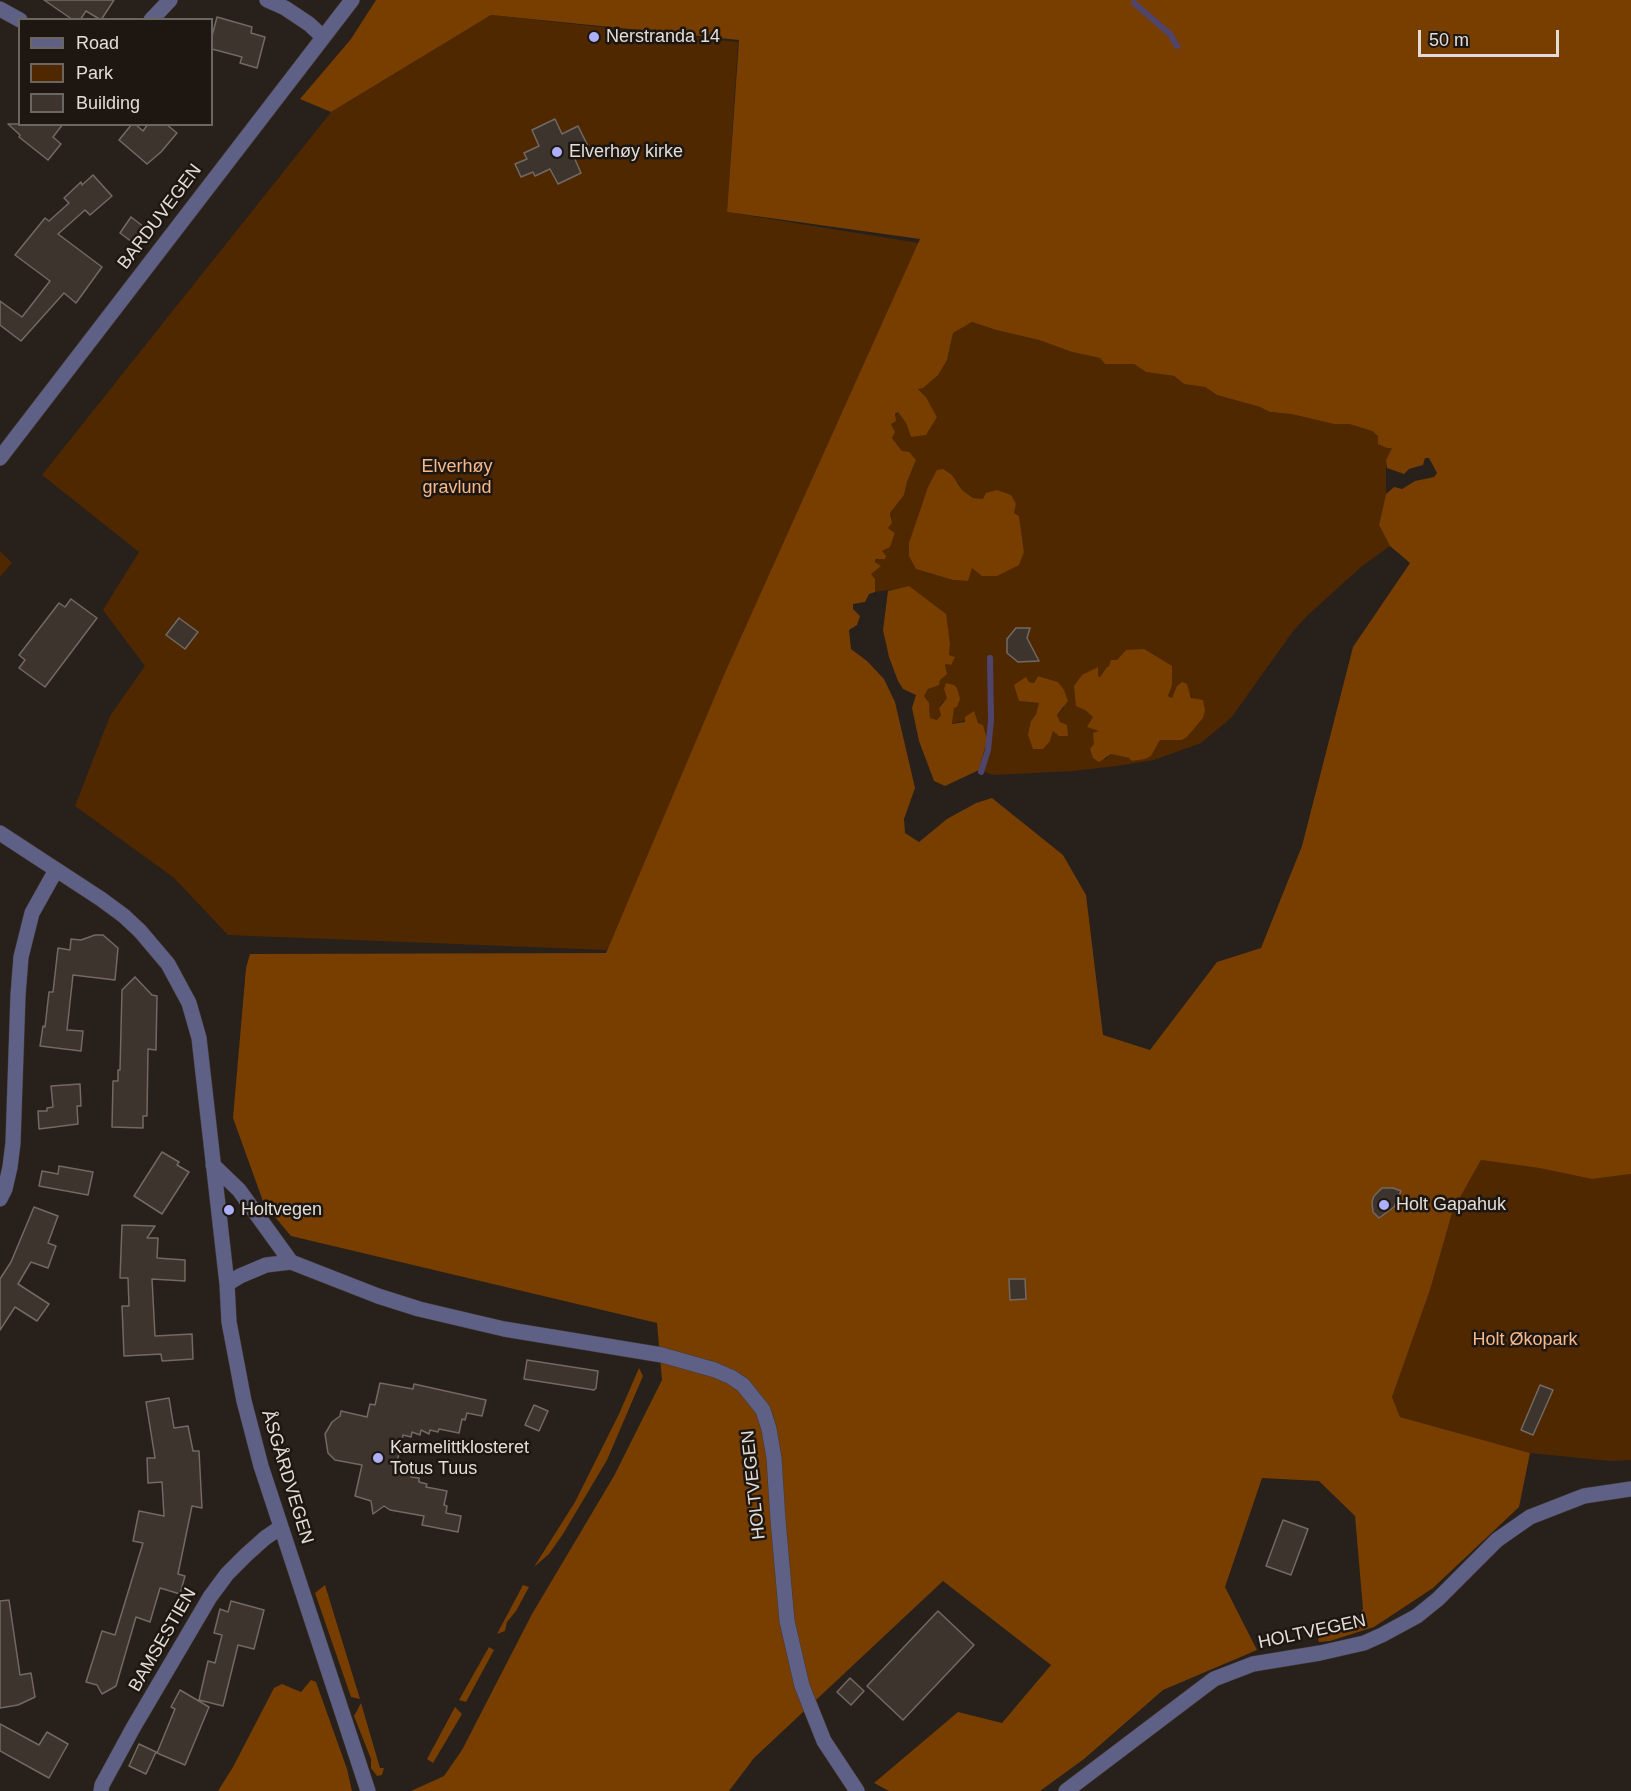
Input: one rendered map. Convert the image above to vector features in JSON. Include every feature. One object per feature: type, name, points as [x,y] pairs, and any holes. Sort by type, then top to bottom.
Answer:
[{"type":"street","points":[[153,18],[170,0]]},
{"type":"street","points":[[267,0],[285,8],[309,24],[323,37]]},
{"type":"street","name":"BARDUVEGEN","points":[[0,458],[352,0]]},
{"type":"street","points":[[0,9],[18,19]]},
{"type":"street","points":[[0,833],[124,916],[156,950],[178,980],[189,1003],[199,1038],[213,1165],[239,1190],[291,1262]]},
{"type":"street","points":[[0,1199],[10,1167],[13,1143],[21,957],[33,913],[56,870]]},
{"type":"street","name":"ÅSGÅRDVEGEN","points":[[213,1165],[227,1284],[229,1322],[244,1401],[261,1466],[368,1791]]},
{"type":"street","points":[[227,1284],[255,1269],[276,1263],[291,1262]]},
{"type":"street","name":"HOLTVEGEN","points":[[291,1262],[378,1296],[419,1309],[504,1329],[662,1355],[715,1370],[731,1377],[751,1393],[763,1410],[769,1429],[774,1458],[787,1621],[802,1686],[824,1741],[857,1791]]},
{"type":"street","name":"HOLTVEGEN","points":[[1066,1791],[1214,1679],[1253,1664],[1320,1653],[1364,1643],[1383,1635],[1417,1616],[1438,1599],[1497,1540],[1530,1517],[1584,1496],[1631,1489]]},
{"type":"street","name":"BAMSESTIEN","points":[[101,1791],[129,1735],[210,1596],[226,1574],[265,1538],[281,1527]]},
{"type":"green space","name":"Elverhøy gravlund","points":[[491,15],[738,42],[727,212],[919,243],[607,950],[228,935],[174,878],[75,806],[110,716],[145,666],[103,610],[139,552],[42,475],[331,112]]},
{"type":"green space","points":[[972,322],[1039,340],[1072,352],[1100,358],[1105,364],[1134,364],[1146,372],[1174,376],[1184,384],[1205,387],[1217,395],[1270,412],[1291,414],[1334,424],[1349,424],[1372,431],[1393,447],[1386,460],[1386,494],[1379,525],[1390,546],[1361,567],[1308,615],[1294,630],[1231,718],[1201,743],[1154,760],[1117,766],[1073,771],[993,775],[979,770],[982,763],[983,725],[975,718],[952,724],[954,707],[947,698],[939,708],[941,715],[937,720],[929,718],[930,711],[924,696],[928,689],[940,680],[945,666],[954,657],[949,655],[950,644],[909,587],[875,592],[875,579],[870,574],[880,566],[875,562],[882,551],[890,546],[895,533],[888,528],[892,517],[890,513],[904,495],[916,460],[902,451],[892,438],[895,432],[891,424],[898,412],[906,423],[911,437],[937,417],[918,388],[947,360],[953,333]],"holes":[[[958,482],[962,490],[973,498],[983,499],[1019,516],[1024,552],[972,568],[967,581],[953,580],[916,569]],[[1126,650],[1172,699],[1189,692],[1203,718],[1187,737],[1182,740],[1160,740],[1151,756],[1130,758],[1111,754],[1105,760],[1100,731],[1093,717],[1085,710],[1098,668],[1100,677],[1107,667]],[[1038,676],[1058,682],[1064,708],[1057,715],[1060,722],[1053,731],[1050,741],[1031,721],[1039,703],[1019,701],[1029,682],[1034,683]]]},
{"type":"green space","points":[[0,551],[12,563],[0,577]]},
{"type":"green space","name":"Holt Økopark","points":[[1481,1160],[1539,1168],[1592,1179],[1631,1174],[1631,1460],[1610,1461],[1530,1453],[1400,1417],[1392,1397],[1430,1290],[1453,1210]]},
{"type":"shaded area","points":[[376,0],[1631,0],[1631,1174],[1592,1179],[1539,1168],[1481,1160],[1453,1210],[1430,1290],[1392,1397],[1400,1417],[1530,1453],[1519,1507],[1433,1588],[1374,1627],[1330,1641],[1319,1642],[1317,1634],[1354,1621],[1363,1609],[1355,1516],[1319,1481],[1262,1478],[1225,1587],[1257,1650],[1163,1690],[1084,1759],[1040,1791],[889,1791],[874,1783],[958,1712],[1002,1723],[1051,1665],[943,1581],[754,1758],[729,1791],[411,1791],[444,1776],[462,1750],[532,1614],[614,1476],[662,1380],[657,1323],[291,1236],[264,1204],[233,1118],[246,968],[250,954],[606,953],[724,675],[920,239],[727,212],[739,40],[491,15],[331,112],[300,99],[351,39]],"holes":[[[972,322],[1100,358],[1105,364],[1134,364],[1146,372],[1174,376],[1184,384],[1205,387],[1217,395],[1270,412],[1291,414],[1334,424],[1349,424],[1372,431],[1378,436],[1378,444],[1392,448],[1386,460],[1387,468],[1404,474],[1409,469],[1423,465],[1425,458],[1429,458],[1437,473],[1434,477],[1415,481],[1402,489],[1394,487],[1386,494],[1379,525],[1390,546],[1410,563],[1353,647],[1302,846],[1261,948],[1217,962],[1150,1050],[1103,1035],[1086,895],[1063,855],[992,798],[976,803],[947,819],[919,842],[905,833],[904,819],[915,788],[895,702],[884,679],[867,661],[851,649],[849,630],[857,625],[860,616],[853,609],[853,604],[865,602],[869,594],[875,592],[875,579],[871,574],[881,566],[875,562],[876,559],[885,559],[886,556],[882,551],[890,547],[895,533],[888,528],[892,523],[890,513],[904,495],[916,460],[909,452],[902,451],[892,438],[895,432],[891,424],[896,421],[895,414],[898,412],[906,423],[911,437],[926,435],[937,417],[926,397],[918,389],[923,388],[938,375],[947,360],[953,333]]]},
{"type":"shaded area","points":[[943,469],[952,475],[962,490],[973,498],[983,499],[986,493],[997,490],[1011,495],[1016,504],[1014,513],[1019,516],[1024,552],[1019,565],[997,576],[982,576],[972,568],[968,581],[953,580],[916,569],[909,556],[909,543],[928,487],[937,470]]},
{"type":"shaded area","points":[[909,586],[946,614],[950,644],[949,655],[955,657],[951,665],[945,665],[947,674],[940,680],[939,685],[928,689],[924,696],[929,703],[930,718],[937,720],[941,715],[939,708],[947,698],[944,689],[946,683],[954,685],[960,699],[957,707],[954,708],[952,724],[965,722],[965,717],[974,711],[978,723],[983,725],[987,739],[979,770],[945,786],[934,781],[919,741],[912,708],[916,695],[903,689],[898,681],[889,657],[883,630],[888,591]]},
{"type":"shaded area","points":[[1144,649],[1172,666],[1172,685],[1168,696],[1172,698],[1177,686],[1182,682],[1187,684],[1191,698],[1203,700],[1205,710],[1203,718],[1182,740],[1160,740],[1151,756],[1145,759],[1132,761],[1129,758],[1111,754],[1099,762],[1093,758],[1090,749],[1094,744],[1093,733],[1099,731],[1087,727],[1093,717],[1076,706],[1074,686],[1082,675],[1098,667],[1100,677],[1111,660],[1117,660],[1126,650]]},
{"type":"shaded area","points":[[1038,676],[1058,682],[1064,690],[1068,701],[1057,715],[1060,722],[1067,725],[1068,736],[1059,736],[1053,731],[1050,741],[1043,749],[1033,749],[1028,735],[1039,703],[1019,701],[1014,685],[1026,677],[1029,682],[1034,683]]},
{"type":"shaded area","points":[[639,1368],[643,1376],[607,1460],[563,1534],[549,1554],[534,1567],[575,1502]]},
{"type":"shaded area","points":[[325,1585],[360,1699],[351,1697],[315,1593]]},
{"type":"shaded area","points":[[523,1585],[529,1587],[507,1622],[505,1631],[497,1634]]},
{"type":"shaded area","points":[[489,1647],[494,1650],[466,1702],[459,1700]]},
{"type":"shaded area","points":[[311,1680],[316,1682],[347,1769],[352,1791],[218,1791],[274,1688],[282,1684],[301,1692]]},
{"type":"shaded area","points":[[361,1703],[380,1768],[384,1768],[382,1775],[377,1776],[371,1768],[371,1759],[354,1716]]},
{"type":"shaded area","points":[[455,1707],[462,1714],[433,1763],[427,1759]]},
{"type":"building","points":[[44,0],[114,0],[102,18],[98,18],[86,11],[81,18],[70,18]]},
{"type":"building","points":[[217,17],[252,27],[251,33],[265,37],[257,68],[240,63],[242,57],[213,49],[213,32]]},
{"type":"building","name":"Elverhøy kirke","points":[[555,119],[562,134],[578,126],[590,150],[574,157],[581,173],[558,184],[550,169],[535,176],[533,172],[521,177],[515,164],[527,159],[524,153],[539,146],[532,130]]},
{"type":"building","points":[[8,124],[61,126],[53,137],[61,144],[48,160],[19,137],[20,135]]},
{"type":"building","points":[[130,126],[137,126],[143,131],[147,126],[168,126],[177,133],[147,164],[119,140]]},
{"type":"building","points":[[93,175],[112,196],[90,215],[85,210],[58,234],[102,267],[76,303],[64,293],[21,341],[0,325],[0,301],[22,317],[50,281],[15,255],[45,218],[49,221],[69,203],[64,198],[81,182],[82,185]]},
{"type":"building","points":[[131,217],[144,227],[132,242],[120,233]]},
{"type":"building","points":[[71,599],[97,618],[45,687],[19,668],[25,660],[19,655],[59,603],[65,607]]},
{"type":"building","points":[[179,618],[198,632],[185,649],[166,635]]},
{"type":"building","points":[[1016,628],[1030,628],[1027,638],[1039,661],[1018,662],[1007,653],[1007,639]]},
{"type":"building","points":[[103,935],[118,948],[115,980],[73,975],[67,1030],[83,1031],[81,1051],[40,1046],[43,1026],[45,1027],[49,992],[53,992],[58,948],[70,950],[71,939],[81,940]]},
{"type":"building","points":[[135,977],[152,995],[157,996],[156,1050],[148,1049],[147,1116],[143,1116],[143,1128],[112,1127],[113,1081],[118,1081],[118,1070],[120,1070],[122,990]]},
{"type":"building","points":[[80,1084],[81,1106],[77,1106],[78,1124],[39,1129],[38,1111],[47,1111],[47,1108],[53,1107],[51,1086]]},
{"type":"building","points":[[162,1152],[179,1162],[177,1165],[189,1172],[162,1214],[134,1196]]},
{"type":"building","points":[[59,1166],[93,1172],[88,1195],[39,1186],[42,1171],[58,1174]]},
{"type":"building","name":"Holt Gapahuk","points":[[1382,1188],[1401,1191],[1394,1207],[1379,1218],[1373,1212],[1372,1202],[1374,1196]]},
{"type":"building","points":[[34,1207],[58,1216],[48,1243],[56,1246],[48,1268],[31,1262],[18,1284],[49,1304],[37,1321],[15,1307],[0,1330],[0,1279],[11,1262]]},
{"type":"building","points":[[122,1225],[155,1226],[147,1238],[158,1238],[157,1258],[185,1260],[185,1281],[152,1279],[155,1336],[192,1334],[193,1359],[162,1361],[161,1354],[124,1356],[122,1306],[129,1306],[128,1278],[120,1278]]},
{"type":"building","points":[[1009,1279],[1025,1279],[1026,1299],[1010,1300]]},
{"type":"building","points":[[527,1360],[598,1371],[596,1388],[594,1390],[524,1379]]},
{"type":"building","name":"Karmelittklosteret Totus Tuus","points":[[380,1383],[413,1389],[414,1384],[486,1400],[482,1416],[467,1413],[465,1420],[462,1419],[459,1433],[439,1429],[438,1432],[430,1430],[429,1434],[421,1430],[420,1435],[412,1432],[411,1437],[403,1435],[396,1467],[404,1468],[404,1472],[412,1473],[411,1477],[419,1478],[419,1482],[427,1484],[426,1487],[447,1491],[444,1505],[447,1506],[446,1513],[461,1516],[458,1532],[422,1525],[424,1516],[390,1510],[384,1506],[373,1514],[371,1501],[355,1496],[362,1465],[335,1460],[328,1453],[325,1434],[332,1422],[340,1416],[341,1411],[367,1417],[370,1404],[375,1405]]},
{"type":"building","points":[[1540,1385],[1553,1390],[1533,1435],[1521,1430]]},
{"type":"building","points":[[169,1398],[174,1428],[188,1426],[193,1451],[199,1451],[202,1508],[192,1506],[178,1574],[185,1576],[180,1594],[160,1588],[150,1622],[136,1617],[116,1686],[102,1694],[97,1685],[86,1682],[102,1631],[115,1635],[143,1543],[133,1541],[139,1511],[164,1516],[162,1482],[148,1483],[147,1458],[155,1458],[146,1402]]},
{"type":"building","points":[[534,1405],[548,1411],[539,1431],[525,1425]]},
{"type":"building","points":[[1283,1520],[1308,1529],[1291,1575],[1266,1566]]},
{"type":"building","points":[[9,1600],[20,1675],[31,1673],[35,1697],[18,1705],[0,1708],[0,1601]]},
{"type":"building","points":[[231,1601],[264,1610],[254,1649],[238,1645],[223,1706],[199,1700],[208,1661],[215,1663],[222,1635],[214,1633],[220,1609],[228,1612]]},
{"type":"building","points":[[938,1611],[974,1645],[903,1720],[867,1686]]},
{"type":"building","points":[[850,1678],[864,1691],[851,1705],[837,1692]]},
{"type":"building","points":[[180,1690],[209,1707],[185,1765],[157,1753],[175,1709],[171,1707]]},
{"type":"building","points":[[0,1724],[39,1745],[47,1732],[68,1744],[49,1778],[0,1751]]},
{"type":"building","points":[[139,1744],[156,1752],[146,1774],[129,1766]]},
{"type":"waterway","points":[[1134,3],[1170,34],[1177,46]]},
{"type":"waterway","points":[[981,772],[988,750],[991,720],[990,658]]},
{"type":"place","name":"Nerstranda 14","points":[[594,37]]},
{"type":"place","name":"Elverhøy kirke","points":[[557,152]]},
{"type":"place","name":"Holt Gapahuk","points":[[1384,1205]]},
{"type":"place","name":"Holtvegen","points":[[229,1210]]},
{"type":"place","name":"Karmelittklosteret Totus Tuus","points":[[378,1458]]}]
